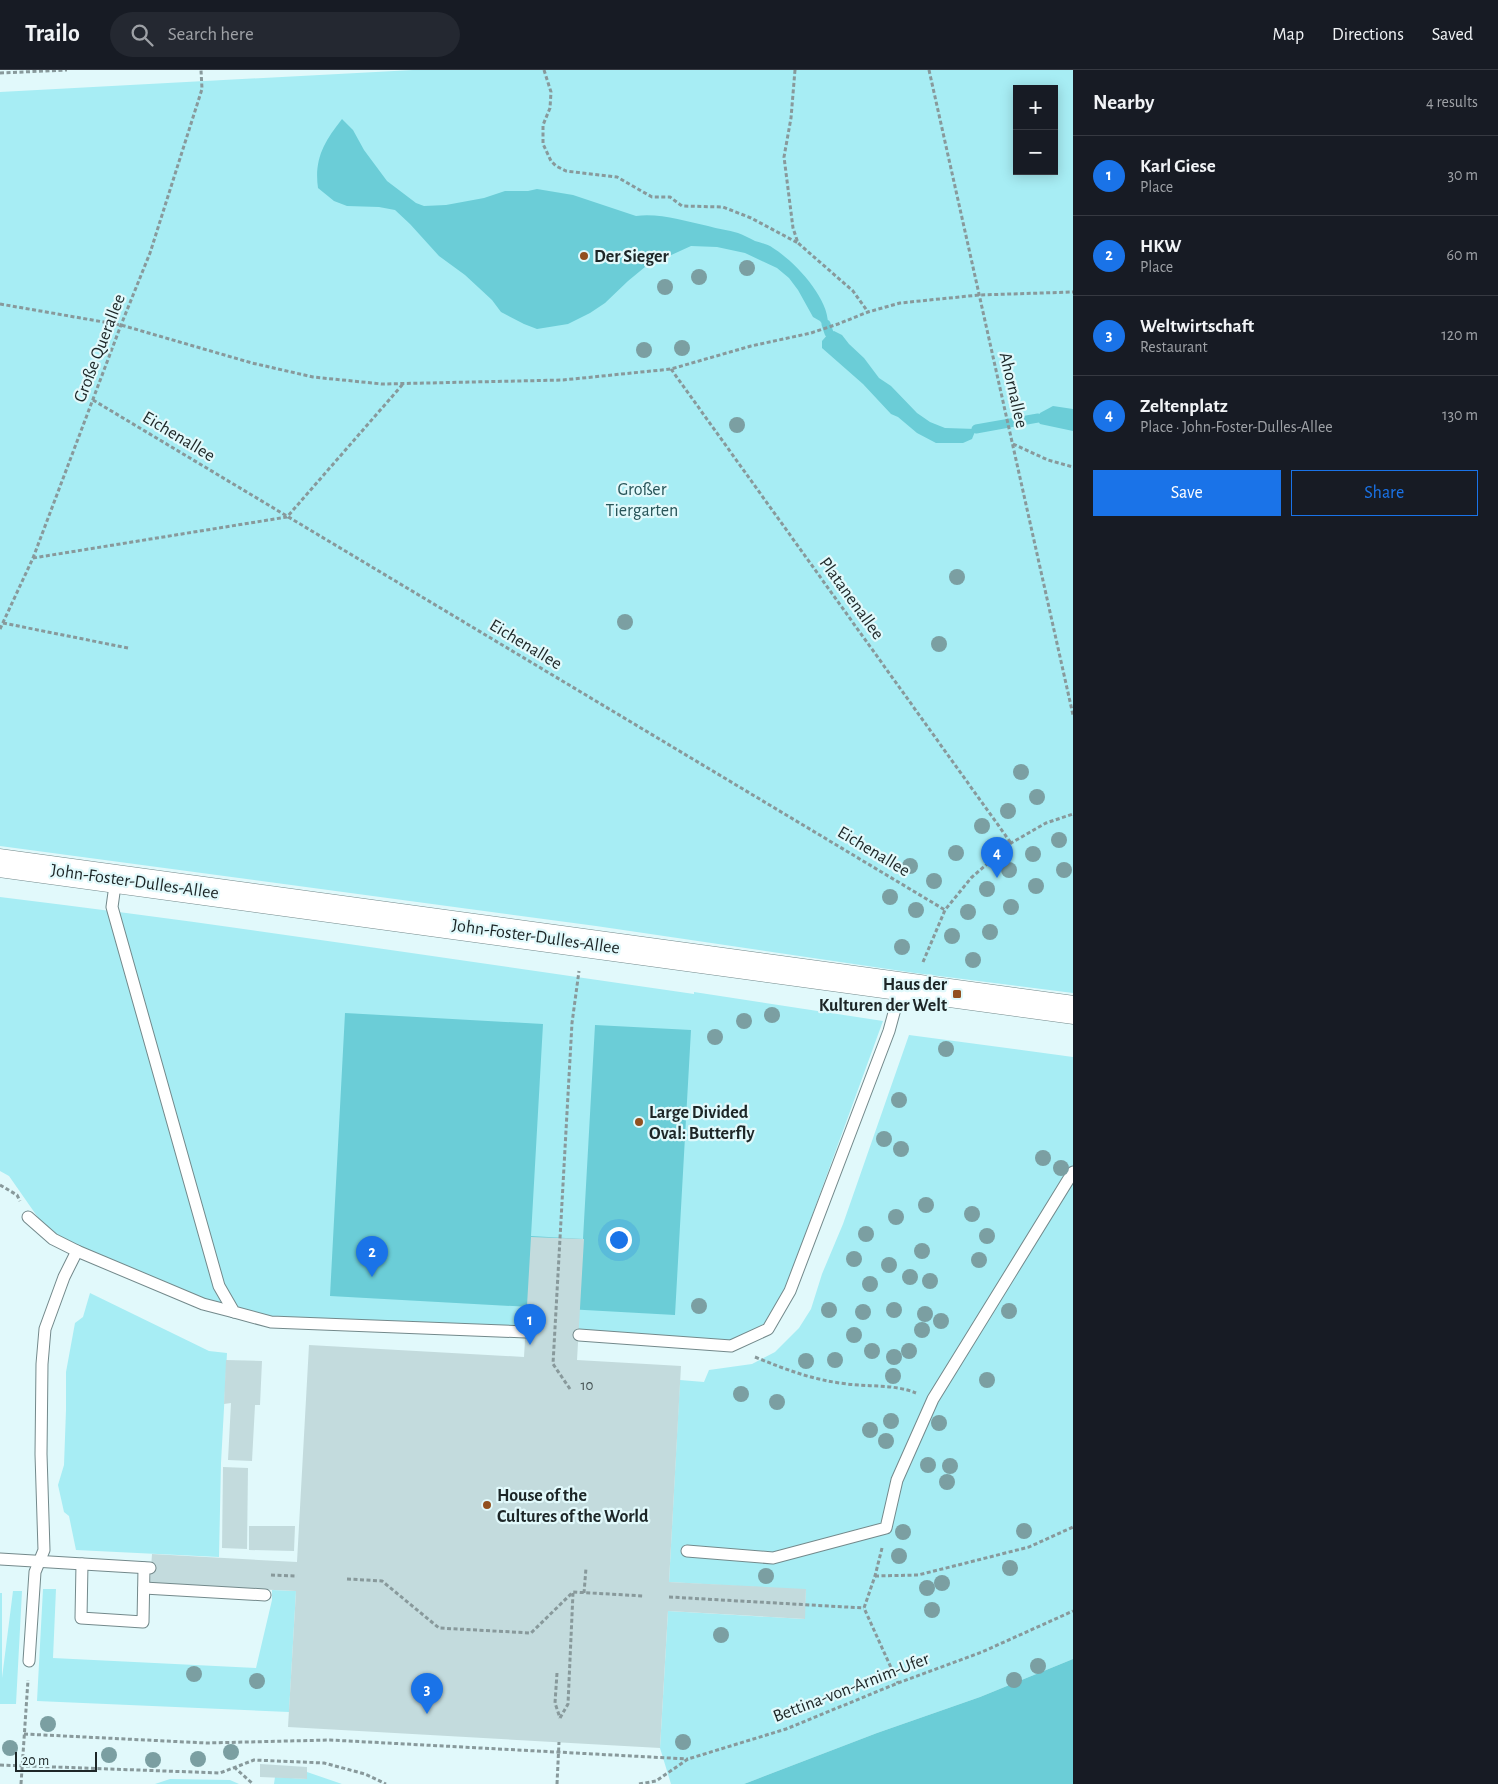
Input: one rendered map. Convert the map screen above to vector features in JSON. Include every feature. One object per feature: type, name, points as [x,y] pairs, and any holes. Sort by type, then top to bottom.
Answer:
[{"type":"street","name":"John-Foster-Dulles-Allee","points":[[0,863],[1073,1010]]},
{"type":"lane","points":[[116,878],[112,907],[219,1286],[234,1312]]},
{"type":"lane","points":[[579,1335],[731,1346],[768,1330],[790,1291],[889,1032],[909,988]]},
{"type":"lane","points":[[687,1551],[773,1558],[886,1528],[897,1480],[933,1399],[1073,1172]]},
{"type":"lane","points":[[28,1217],[53,1239],[78,1251],[203,1304],[271,1322],[526,1332]]},
{"type":"lane","points":[[29,1662],[35,1572],[44,1550],[41,1454],[42,1364],[45,1329],[64,1276],[78,1251]]},
{"type":"lane","points":[[0,1559],[148,1568],[144,1588],[143,1622],[81,1618],[82,1564]]},
{"type":"lane","points":[[144,1588],[265,1595]]},
{"type":"path","points":[[0,73],[67,70]]},
{"type":"path","name":"Große Querallee","points":[[0,629],[33,558],[150,253],[202,89],[201,70]]},
{"type":"path","points":[[544,70],[551,92],[550,108],[543,125],[542,144],[551,161],[556,166],[566,171],[617,177],[652,197],[670,197],[682,206],[723,207],[751,218],[798,243],[853,291],[868,312]]},
{"type":"path","points":[[796,70],[791,118],[784,157],[793,228],[798,243]]},
{"type":"path","name":"Ahornallee","points":[[929,70],[1073,715]]},
{"type":"path","points":[[0,304],[121,325],[313,377],[382,384],[403,384],[563,380],[671,369],[751,346],[811,332],[900,303],[979,295],[1073,292]]},
{"type":"path","name":"Platanenallee","points":[[671,369],[1011,843]]},
{"type":"path","points":[[33,558],[286,516],[403,384]]},
{"type":"path","name":"Eichenallee","points":[[93,400],[945,910]]},
{"type":"path","points":[[1012,444],[1048,460],[1073,467]]},
{"type":"path","points":[[3,623],[128,648]]},
{"type":"path","points":[[909,988],[921,967],[945,910],[971,878],[1011,843],[1046,823],[1073,814]]},
{"type":"path","points":[[570,1388],[553,1364],[555,1301],[572,1023],[579,971]]},
{"type":"path","points":[[731,1346],[794,1373],[820,1380],[903,1388],[933,1399]]},
{"type":"path","points":[[875,1576],[918,1575],[1029,1547],[1073,1527]]},
{"type":"path","points":[[886,1528],[875,1576],[864,1608],[898,1683]]},
{"type":"path","points":[[584,1593],[586,1568]]},
{"type":"path","points":[[347,1579],[382,1581],[439,1628],[531,1633],[573,1592],[643,1596]]},
{"type":"path","points":[[557,1673],[555,1703],[560,1718],[568,1704],[573,1592]]},
{"type":"path","points":[[669,1597],[864,1608]]},
{"type":"path","name":"Bettina-von-Arnim-Ufer","points":[[639,1784],[656,1781],[688,1760],[786,1729],[898,1683],[982,1652],[1073,1611]]},
{"type":"path","points":[[21,1784],[29,1662]]},
{"type":"path","points":[[24,1734],[206,1743],[330,1740],[688,1760]]},
{"type":"path","points":[[557,1784],[559,1742]]},
{"type":"path","points":[[0,1765],[220,1773],[254,1760],[324,1763],[364,1774],[386,1784]]},
{"type":"path","points":[[234,1767],[253,1784]]},
{"type":"green space","name":"Großer Tiergarten","points":[[413,70],[1073,70],[1073,993],[915,973],[596,926],[0,846],[0,92]]},
{"type":"green space","points":[[0,897],[260,931],[694,994],[694,992],[883,1021],[782,1298],[765,1323],[731,1346],[271,1322],[234,1312],[53,1239],[9,1176],[0,1171]]},
{"type":"green space","points":[[909,1035],[1073,1057],[1073,1659],[980,1697],[877,1733],[744,1784],[671,1784],[660,1748],[668,1611],[804,1619],[806,1590],[669,1582],[680,1380],[704,1382],[709,1370],[752,1364],[775,1352],[799,1328],[811,1309],[822,1274],[843,1224]]},
{"type":"green space","points":[[90,1293],[209,1351],[227,1353],[221,1463],[219,1557],[76,1550],[69,1516],[64,1512],[58,1485],[64,1465],[66,1372],[75,1323],[83,1317]]},
{"type":"green space","points":[[43,1589],[56,1589],[53,1658],[256,1668],[272,1600],[272,1590],[296,1591],[289,1712],[37,1701]]},
{"type":"green space","points":[[13,1591],[22,1591],[16,1704],[0,1704],[0,1593],[2,1593],[2,1678]]},
{"type":"green space","points":[[307,1772],[342,1784],[274,1784],[275,1777],[307,1779]]},
{"type":"green space","points":[[170,1779],[230,1780],[239,1784],[155,1784]]},
{"type":"shaded area","points":[[342,119],[353,130],[364,150],[387,181],[416,203],[424,206],[446,205],[484,198],[505,191],[537,189],[573,195],[636,216],[672,218],[738,233],[771,247],[800,271],[822,302],[828,323],[823,325],[813,317],[798,290],[789,278],[777,268],[745,253],[717,247],[691,246],[645,267],[605,303],[568,324],[537,329],[524,324],[501,312],[492,300],[465,275],[439,256],[395,210],[379,207],[347,206],[334,201],[318,188],[319,159],[325,143]]},
{"type":"shaded area","points":[[834,331],[842,335],[864,358],[879,378],[891,386],[917,413],[930,422],[945,428],[976,429],[972,439],[963,443],[936,443],[917,433],[898,417],[891,414],[863,384],[822,348],[822,341],[829,333]]},
{"type":"shaded area","points":[[1053,406],[1073,409],[1073,431],[1040,424],[1038,421],[1040,413]]},
{"type":"shaded area","points":[[345,1013],[543,1024],[531,1236],[583,1239],[595,1025],[691,1030],[675,1315],[330,1296]]},
{"type":"shaded area","points":[[1073,1659],[1073,1784],[744,1784],[877,1733],[980,1697]]},
{"type":"building","name":"House of the Cultures of the World","points":[[531,1237],[584,1239],[577,1360],[681,1366],[669,1582],[806,1589],[805,1619],[668,1611],[660,1748],[288,1727],[296,1591],[150,1584],[152,1554],[297,1562],[309,1345],[524,1357]]},
{"type":"building","points":[[226,1360],[262,1361],[260,1405],[255,1405],[252,1461],[228,1460],[231,1403],[224,1404]]},
{"type":"building","points":[[223,1467],[248,1468],[247,1549],[222,1548]]},
{"type":"building","points":[[249,1526],[295,1526],[294,1551],[249,1550]]},
{"type":"building","points":[[260,1764],[307,1767],[307,1779],[260,1777]]},
{"type":"waterway","points":[[826,324],[829,333]]},
{"type":"waterway","points":[[976,429],[1038,418]]},
{"type":"place","name":"Der Sieger","points":[[584,256]]},
{"type":"place","name":"Zeltenplatz","points":[[997,878]]},
{"type":"place","name":"Haus der Kulturen der Welt","points":[[957,994]]},
{"type":"place","name":"Large Divided Oval: Butterfly","points":[[639,1122]]},
{"type":"place","name":"HKW","points":[[372,1277]]},
{"type":"place","name":"Karl Giese","points":[[530,1345]]},
{"type":"place","name":"House of the Cultures of the World","points":[[487,1505]]},
{"type":"place","name":"Weltwirtschaft","points":[[427,1714]]}]
